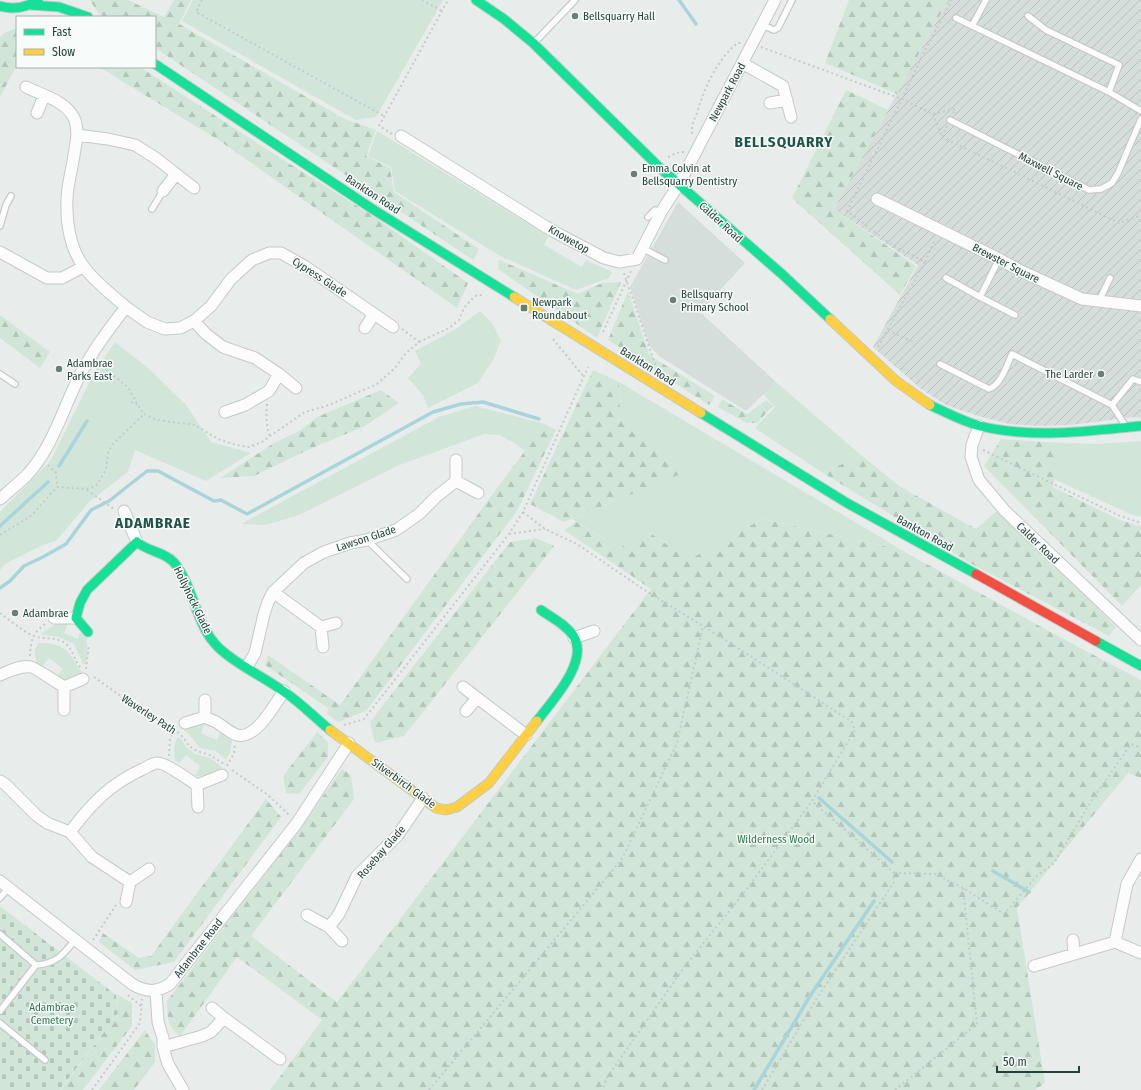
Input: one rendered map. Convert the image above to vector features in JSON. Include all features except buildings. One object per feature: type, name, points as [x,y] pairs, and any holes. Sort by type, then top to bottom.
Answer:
[{"type":"street","name":"Calder Road","points":[[476,0],[504,19],[533,44],[659,167],[783,276],[896,381],[927,404],[979,426],[1006,431],[1060,434],[1141,426]]},
{"type":"street","name":"Newpark Road","points":[[679,184],[775,0]]},
{"type":"street","points":[[2,9],[19,8],[34,2],[59,7],[85,16]]},
{"type":"street","points":[[81,6],[87,16]]},
{"type":"street","points":[[742,63],[784,86],[792,117]]},
{"type":"street","name":"Bankton Road","points":[[156,65],[374,210],[847,503],[1141,666]]},
{"type":"street","name":"Cypress Glade","points":[[26,87],[62,104],[69,110],[74,118],[77,135],[66,199],[68,227],[75,252],[83,267],[108,292],[147,322],[165,329],[180,328],[194,321],[211,306],[231,279],[252,260],[269,253],[280,253],[299,262],[393,327]]},
{"type":"street","points":[[37,113],[44,96]]},
{"type":"street","points":[[770,103],[787,100]]},
{"type":"street","points":[[77,135],[108,139],[135,145],[194,188]]},
{"type":"street","name":"Knowetop","points":[[400,136],[431,159],[551,230],[604,258],[619,262],[637,258],[661,212],[679,184]]},
{"type":"street","points":[[163,191],[176,174]]},
{"type":"street","name":"Brewster Square","points":[[877,199],[1021,271],[1082,299],[1141,306]]},
{"type":"street","points":[[0,252],[47,278],[62,278],[83,267]]},
{"type":"street","points":[[0,499],[28,474],[39,459],[51,439],[80,376],[92,354],[126,307]]},
{"type":"street","points":[[365,328],[374,314]]},
{"type":"street","points":[[194,321],[206,334],[223,347],[255,358],[279,374],[296,388]]},
{"type":"street","points":[[225,412],[245,405],[269,391],[279,374]]},
{"type":"street","name":"Calder Road","points":[[979,426],[972,445],[971,457],[979,480],[1005,511],[1141,640]]},
{"type":"street","points":[[456,460],[456,481],[478,493]]},
{"type":"street","name":"Lawson Glade","points":[[247,667],[256,653],[264,614],[273,592],[304,563],[324,552],[396,530],[419,514],[436,497],[456,481]]},
{"type":"street","points":[[76,618],[80,603],[87,590],[137,542],[124,511]]},
{"type":"street","name":"Hollyhock Glade","points":[[137,542],[143,547],[160,553],[175,563],[183,575],[204,629],[219,648],[233,659],[284,691],[329,729],[350,743]]},
{"type":"street","points":[[273,592],[321,627],[323,648]]},
{"type":"street","points":[[541,610],[568,631],[574,638],[594,630]]},
{"type":"street","points":[[54,618],[76,618],[88,632]]},
{"type":"street","points":[[321,627],[336,623]]},
{"type":"street","name":"Silverbirch Glade","points":[[350,743],[436,808],[446,810],[457,807],[489,783],[572,672],[577,657],[574,638]]},
{"type":"street","points":[[0,675],[22,667],[33,667],[44,676],[64,687]]},
{"type":"street","points":[[64,687],[85,676]]},
{"type":"street","points":[[64,687],[64,710]]},
{"type":"street","points":[[463,687],[526,735]]},
{"type":"street","points":[[185,723],[205,717],[236,735],[245,736],[253,732],[260,725],[284,691]]},
{"type":"street","points":[[466,711],[477,698]]},
{"type":"street","points":[[205,700],[205,717]]},
{"type":"street","name":"Adambrae Road","points":[[156,991],[163,989],[170,984],[297,823],[350,743]]},
{"type":"street","points":[[70,832],[98,799],[119,781],[157,763],[167,765],[197,784]]},
{"type":"street","points":[[197,784],[224,771]]},
{"type":"street","points":[[0,781],[6,784],[36,815],[47,823],[70,832],[92,857],[130,882]]},
{"type":"street","points":[[197,784],[198,807]]},
{"type":"street","name":"Rosebay Glade","points":[[329,928],[358,876],[398,835],[423,798]]},
{"type":"street","points":[[1115,942],[1127,884],[1141,860]]},
{"type":"street","points":[[126,902],[130,882],[150,869]]},
{"type":"street","points":[[4,884],[132,984],[142,990],[156,991],[158,1022],[163,1038],[163,1047],[168,1064],[183,1090]]},
{"type":"street","points":[[307,915],[329,928],[342,941]]},
{"type":"street","points":[[1073,940],[1074,954]]},
{"type":"street","points":[[1034,966],[1115,942],[1141,953]]},
{"type":"street","points":[[212,1008],[280,1059]]},
{"type":"street","points":[[163,1047],[211,1032],[224,1018]]},
{"type":"lane","points":[[533,44],[575,0]]},
{"type":"lane","points":[[762,25],[774,30],[778,28],[792,0]]},
{"type":"lane","points":[[972,26],[986,0]]},
{"type":"lane","points":[[1028,16],[1046,30],[1119,65],[1109,92]]},
{"type":"lane","points":[[956,18],[1109,92],[1141,111]]},
{"type":"lane","name":"Maxwell Square","points":[[950,120],[1089,190],[1101,189],[1112,183],[1118,173],[1141,119]]},
{"type":"lane","points":[[152,210],[163,191]]},
{"type":"lane","points":[[0,226],[10,196]]},
{"type":"lane","points":[[648,217],[655,210],[661,212]]},
{"type":"lane","points":[[642,248],[665,260]]},
{"type":"lane","points":[[980,297],[999,259]]},
{"type":"lane","points":[[946,278],[1015,315]]},
{"type":"lane","points":[[1099,301],[1110,278]]},
{"type":"lane","points":[[940,364],[989,389],[994,387],[998,382],[1012,354],[1112,405],[1126,427]]},
{"type":"lane","points":[[0,374],[15,384]]},
{"type":"lane","points":[[1112,405],[1133,379],[1141,382]]},
{"type":"lane","points":[[367,540],[407,579]]},
{"type":"lane","points":[[0,898],[4,884]]},
{"type":"lane","points":[[0,934],[36,965],[48,964],[64,954],[75,940]]},
{"type":"lane","points":[[0,1011],[36,965]]},
{"type":"lane","points":[[0,1023],[45,1060]]},
{"type":"path","points":[[202,0],[196,12],[384,116]]},
{"type":"path","points":[[422,0],[442,11]]},
{"type":"path","points":[[400,136],[399,138],[379,126],[448,0]]},
{"type":"path","points":[[925,262],[892,245],[847,211],[924,52],[952,0]]},
{"type":"path","points":[[692,134],[692,128],[700,103],[714,71],[726,53],[737,43],[752,44],[902,99],[933,114],[955,109],[942,137]]},
{"type":"path","points":[[933,114],[942,137],[1119,223],[1141,215]]},
{"type":"path","points":[[659,167],[669,157],[676,153],[695,153]]},
{"type":"path","points":[[872,359],[925,262],[940,230]]},
{"type":"path","points":[[603,332],[627,279],[656,367]]},
{"type":"path","points":[[92,354],[110,373],[128,387],[144,414],[157,420],[195,425],[218,439],[236,445],[249,447],[270,436],[305,412],[329,405],[377,384],[395,368],[406,353],[419,342],[448,328],[459,320],[464,308],[471,300],[477,295],[484,295]]},
{"type":"path","points":[[393,327],[399,327],[419,342]]},
{"type":"path","points":[[888,330],[913,342]]},
{"type":"path","points":[[550,334],[584,377]]},
{"type":"path","points":[[110,373],[115,384]]},
{"type":"path","points":[[269,391],[266,419],[270,436]]},
{"type":"path","points":[[131,402],[137,404]]},
{"type":"path","points":[[57,486],[86,489],[96,486],[106,470],[108,453],[112,445],[144,414]]},
{"type":"path","points":[[972,445],[1120,516],[1141,524]]},
{"type":"path","points":[[0,535],[31,516],[57,486],[56,473],[50,466],[39,459]]},
{"type":"path","points":[[86,489],[112,506]]},
{"type":"path","points":[[523,512],[545,529],[577,544],[643,589],[852,722],[855,730],[812,800],[744,894],[685,966],[606,1079],[603,1090]]},
{"type":"path","points":[[509,534],[545,529]]},
{"type":"path","name":"Waverley Path","points":[[0,613],[33,636],[60,640],[72,651],[76,662],[85,676],[174,730],[183,737],[189,746],[197,751],[210,755],[224,771],[268,795],[297,823]]},
{"type":"path","points":[[33,667],[30,656],[31,641],[33,636],[36,631],[54,618]]},
{"type":"path","points":[[429,1090],[622,859],[677,743],[703,626]]},
{"type":"path","points":[[85,676],[88,658],[88,632]]},
{"type":"path","points":[[167,765],[170,738],[174,730],[185,723]]},
{"type":"path","points":[[224,771],[234,753],[236,735]]},
{"type":"path","points":[[812,800],[894,872],[935,874],[963,888],[1004,914],[1036,877],[1054,863],[1090,803],[1131,744],[1141,748]]},
{"type":"path","points":[[762,1090],[817,998],[894,882],[894,872]]},
{"type":"path","points":[[895,1090],[977,1024],[963,888]]},
{"type":"path","points":[[86,949],[116,904],[126,902]]},
{"type":"shaded area","points":[[948,0],[1141,0],[1141,418],[1134,417],[1071,425],[1039,426],[1009,424],[978,416],[946,405],[920,388],[873,347],[918,265],[834,209]]},
{"type":"shaded area","name":"Bellsquarry Primary School","points":[[678,202],[745,263],[700,312],[776,382],[746,411],[659,356],[649,345],[630,287]]},
{"type":"green space","points":[[90,0],[128,0],[164,17],[174,0],[191,0],[179,24],[345,119],[376,130],[366,156],[390,168],[394,192],[479,249],[473,260],[156,49],[156,16],[103,16],[98,13]]},
{"type":"green space","points":[[193,0],[443,0],[376,117],[356,120],[182,21]]},
{"type":"green space","points":[[849,0],[948,0],[897,94],[825,63]]},
{"type":"green space","points":[[16,28],[16,67],[0,97],[0,37],[4,33]]},
{"type":"green space","points":[[101,68],[142,68],[277,156],[370,214],[468,283],[457,308],[220,141]]},
{"type":"green space","points":[[846,90],[888,110],[834,209],[916,266],[900,295],[792,198]]},
{"type":"green space","points":[[377,131],[548,236],[544,245],[582,267],[586,260],[612,272],[609,278],[576,290],[500,256],[395,191],[391,167],[368,156]]},
{"type":"green space","points":[[499,260],[578,294],[602,283],[621,282],[597,338],[498,269]]},
{"type":"green space","points":[[628,291],[649,355],[715,396],[709,405],[608,340]]},
{"type":"green space","points":[[480,311],[492,323],[501,341],[493,360],[478,383],[428,408],[423,395],[408,378],[421,364],[415,351],[456,329]]},
{"type":"green space","points":[[0,315],[50,352],[40,368],[0,338]]},
{"type":"green space","points":[[115,342],[147,367],[187,406],[211,442],[251,453],[206,481],[135,450],[128,472],[90,501],[56,541],[43,545],[5,564],[0,570],[0,512],[51,460],[95,371]]},
{"type":"green space","points":[[593,370],[619,382],[620,418],[688,471],[564,522],[530,504]]},
{"type":"green space","points":[[619,382],[901,550],[763,519],[689,560],[646,530],[620,548],[572,519],[687,471],[620,418]]},
{"type":"green space","points":[[776,382],[861,455],[823,473],[755,428],[775,407],[763,394]]},
{"type":"green space","points":[[381,390],[399,403],[365,426],[310,449],[254,476],[220,478],[274,443],[299,431],[317,417]]},
{"type":"green space","points":[[722,399],[747,414],[766,400],[773,406],[757,423],[747,423],[718,407]]},
{"type":"green space","points":[[475,406],[545,424],[516,444],[500,435],[484,434],[397,466],[299,515],[265,525],[241,524],[439,417]]},
{"type":"green space","points":[[545,424],[556,430],[517,511],[366,711],[338,722],[327,714],[328,708],[265,665],[268,655],[340,705],[525,451],[516,444]]},
{"type":"green space","points":[[1001,439],[1045,442],[1058,455],[1053,487],[1118,519],[1141,527],[1141,585],[1122,606],[984,466]]},
{"type":"green space","points":[[1141,441],[1141,517],[1130,514],[1054,479],[1058,455],[1045,442],[1098,444]]},
{"type":"green space","points":[[861,455],[899,486],[976,529],[999,509],[1116,627],[1109,636],[968,562],[823,473]]},
{"type":"green space","name":"Wilderness Wood","points":[[762,519],[901,550],[1141,680],[1141,778],[1128,773],[1017,908],[1045,1083],[1035,1090],[270,1090],[322,1020],[237,957],[180,1036],[175,1032],[170,1025],[167,1012],[167,1001],[302,826],[342,769],[351,775],[354,799],[251,936],[337,1002],[651,589],[564,530],[576,522],[620,548],[646,530],[689,560]]},
{"type":"green space","points":[[536,538],[554,546],[404,736],[375,743],[370,722],[510,542]]},
{"type":"green space","points":[[68,623],[64,633],[78,639],[81,629],[86,633],[88,654],[86,664],[83,664],[74,644],[59,637],[42,635],[42,633],[56,624]]},
{"type":"green space","points":[[38,643],[52,644],[64,649],[68,652],[84,674],[71,680],[63,680],[56,677],[63,669],[49,658],[43,666],[36,663],[35,650]]},
{"type":"green space","points":[[205,722],[201,733],[217,740],[222,729],[232,740],[230,753],[226,759],[215,751],[200,748],[189,734],[183,730],[193,725]]},
{"type":"green space","points":[[317,732],[328,742],[328,757],[299,794],[286,793],[283,776]]},
{"type":"green space","points":[[178,737],[182,740],[186,747],[195,754],[210,758],[222,767],[216,772],[210,774],[195,776],[200,766],[186,755],[180,763],[175,760],[174,751]]},
{"type":"green space","points":[[266,799],[281,817],[174,962],[135,970],[99,942],[103,933],[139,958],[151,956]]},
{"type":"green space","name":"Adambrae Cemetery","points":[[0,906],[116,995],[118,1013],[60,1090],[0,1090]]},
{"type":"green space","points":[[117,994],[132,1003],[132,1026],[83,1090],[61,1090],[118,1013]]},
{"type":"green space","points":[[145,1030],[155,1045],[155,1062],[134,1090],[99,1090]]},
{"type":"waterway","points":[[679,0],[696,24]]},
{"type":"waterway","points":[[0,588],[10,581],[24,566],[66,544],[91,510],[109,501],[147,471],[158,471],[214,501],[221,500],[247,514],[433,412],[461,404],[483,402],[539,419]]},
{"type":"waterway","points":[[59,466],[87,421]]},
{"type":"waterway","points":[[0,526],[48,482]]},
{"type":"waterway","points":[[819,798],[892,862]]},
{"type":"waterway","points":[[993,871],[1029,892]]},
{"type":"waterway","points":[[754,1090],[810,996],[874,901]]},
{"type":"traffic: fast","points":[[0,6],[20,8],[38,0]]},
{"type":"traffic: fast","points":[[476,0],[504,19],[533,43],[659,167],[783,275],[830,319]]},
{"type":"traffic: fast","points":[[31,5],[59,7],[85,16]]},
{"type":"traffic: fast","points":[[156,65],[374,210],[514,297]]},
{"type":"traffic: fast","points":[[930,405],[955,417],[980,426],[1020,432],[1060,433],[1141,426]]},
{"type":"traffic: fast","points":[[701,413],[847,503],[976,574]]},
{"type":"traffic: fast","points":[[88,632],[76,618],[80,603],[87,590],[137,542],[146,548],[168,557],[176,565],[187,585],[205,629],[219,648],[234,660],[289,695],[330,730]]},
{"type":"traffic: fast","points":[[537,721],[559,693],[573,670],[577,658],[577,647],[574,637],[559,622],[541,610]]},
{"type":"traffic: fast","points":[[1096,641],[1141,666]]},
{"type":"traffic: slow","points":[[514,297],[701,413]]},
{"type":"traffic: slow","points":[[830,319],[896,381],[930,405]]},
{"type":"traffic: slow","points":[[330,730],[436,808],[446,810],[457,807],[489,783],[537,721]]},
{"type":"traffic: jam","points":[[976,574],[1096,641]]},
{"type":"place","name":"Bellsquarry Hall","points":[[575,16]]},
{"type":"place","name":"Emma Colvin at Bellsquarry Dentistry","points":[[634,174]]},
{"type":"place","name":"Bellsquarry Primary School","points":[[673,300]]},
{"type":"place","name":"Newpark Roundabout","points":[[524,308]]},
{"type":"place","name":"Adambrae Parks East","points":[[59,369]]},
{"type":"place","name":"The Larder","points":[[1101,374]]},
{"type":"place","name":"Adambrae","points":[[15,613]]},
{"type":"district","name":"BELLSQUARRY","points":[[784,142]]},
{"type":"district","name":"ADAMBRAE","points":[[153,523]]}]
